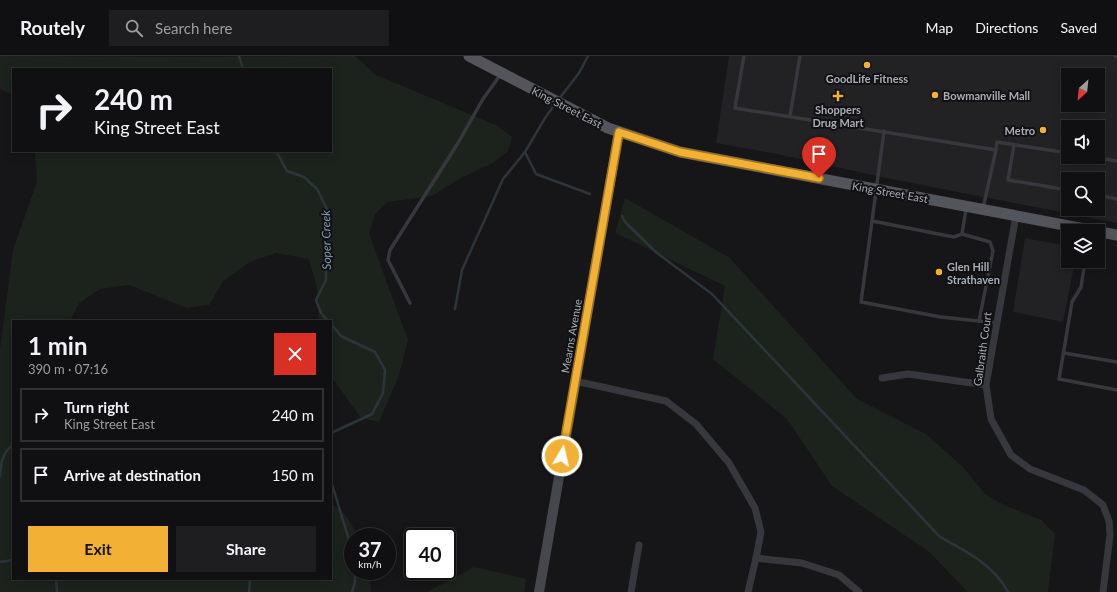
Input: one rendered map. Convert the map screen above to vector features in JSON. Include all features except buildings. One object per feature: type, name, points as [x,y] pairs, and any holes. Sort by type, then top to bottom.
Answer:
[{"type":"main road","name":"King Street East","points":[[469,56],[619,132],[680,152],[983,208],[1061,224]]},
{"type":"main road","name":"King Street East","points":[[1105,232],[1117,234]]},
{"type":"street","name":"Mearns Avenue","points":[[539,592],[574,381],[619,132]]},
{"type":"street","name":"Galbraith Court","points":[[1016,215],[986,385],[991,419],[1011,455],[1030,469],[1084,490],[1103,505],[1110,521],[1110,535],[1103,592]]},
{"type":"street","points":[[882,378],[908,374],[986,385]]},
{"type":"street","points":[[574,381],[666,401],[696,424],[729,463],[755,508],[760,532],[748,592]]},
{"type":"street","points":[[631,592],[639,545]]},
{"type":"street","points":[[756,558],[802,562],[839,575],[859,592]]},
{"type":"lane","points":[[744,56],[735,108],[996,150]]},
{"type":"lane","points":[[790,116],[800,56]]},
{"type":"lane","points":[[410,303],[388,260],[390,250],[458,143],[482,99],[502,73]]},
{"type":"lane","points":[[884,132],[875,189],[861,302],[940,317],[997,323]]},
{"type":"lane","points":[[983,208],[997,142],[1061,152]]},
{"type":"lane","points":[[1014,145],[1008,180],[1061,189]]},
{"type":"lane","points":[[1105,159],[1117,161]]},
{"type":"lane","points":[[1105,196],[1117,199]]},
{"type":"lane","points":[[962,234],[967,206]]},
{"type":"lane","points":[[872,221],[954,237],[962,234],[987,240],[993,246],[979,321]]},
{"type":"lane","points":[[1084,268],[1081,287],[1072,302],[1059,379],[1117,390]]},
{"type":"lane","points":[[1064,352],[1117,362]]},
{"type":"shaded area","points":[[0,56],[355,56],[376,75],[498,126],[512,137],[508,151],[493,163],[459,179],[432,196],[387,202],[375,214],[369,234],[408,340],[399,375],[379,422],[361,418],[333,379],[332,320],[319,320],[317,288],[309,259],[276,253],[250,262],[223,281],[209,305],[187,308],[129,285],[100,289],[79,303],[70,320],[12,320],[12,580],[332,580],[332,504],[343,513],[353,528],[344,528],[344,580],[370,580],[371,592],[0,592],[0,350],[13,250],[37,181],[35,152],[332,152],[332,68],[12,68],[12,95],[0,89]]},
{"type":"shaded area","points":[[729,56],[1117,56],[1117,223],[1081,216],[1105,216],[1105,172],[1061,172],[1061,212],[886,178],[777,154],[716,143]]},
{"type":"shaded area","points":[[625,198],[730,258],[857,399],[926,434],[963,467],[985,494],[1004,505],[1041,520],[1055,534],[1048,592],[968,592],[928,551],[832,486],[787,419],[713,359],[725,286],[615,233]]},
{"type":"shaded area","points":[[1025,238],[1061,245],[1061,268],[1074,268],[1063,322],[1013,312]]},
{"type":"shaded area","points":[[474,567],[526,579],[524,592],[427,592],[450,580],[456,580],[456,577]]},
{"type":"waterway","name":"Soper Creek","points":[[239,56],[243,68]]},
{"type":"waterway","points":[[559,99],[579,73],[588,56]]},
{"type":"waterway","points":[[455,309],[462,270],[503,179],[525,152],[555,104]]},
{"type":"waterway","name":"Soper Creek","points":[[277,152],[287,171],[304,177],[317,189],[327,209],[326,280],[316,300],[321,313],[327,320]]},
{"type":"waterway","points":[[525,152],[536,174],[590,194]]},
{"type":"waterway","points":[[622,216],[625,222],[657,253],[712,294],[940,537],[969,553],[987,566],[1002,582],[1008,592]]},
{"type":"waterway","name":"Soper Creek","points":[[332,325],[341,336],[375,352],[385,370],[383,393],[372,414],[332,433]]},
{"type":"waterway","name":"Soper Creek","points":[[0,476],[4,455],[12,446]]},
{"type":"waterway","name":"Soper Creek","points":[[332,484],[345,528]]},
{"type":"waterway","name":"Soper Creek","points":[[0,562],[12,560]]},
{"type":"waterway","name":"Soper Creek","points":[[56,580],[57,592]]},
{"type":"waterway","name":"Soper Creek","points":[[249,592],[250,580]]},
{"type":"waterway","name":"Soper Creek","points":[[352,592],[355,580]]},
{"type":"place","name":"GoodLife Fitness","points":[[867,65]]},
{"type":"place","name":"Bowmanville Mall","points":[[935,95]]},
{"type":"place","name":"Shoppers Drug Mart","points":[[838,96]]},
{"type":"place","name":"Metro","points":[[1043,130]]},
{"type":"place","name":"Glen Hill Strathaven","points":[[939,272]]},
{"type":"route","points":[[562,456],[574,381],[611,187],[619,132],[680,152],[819,178]]}]
